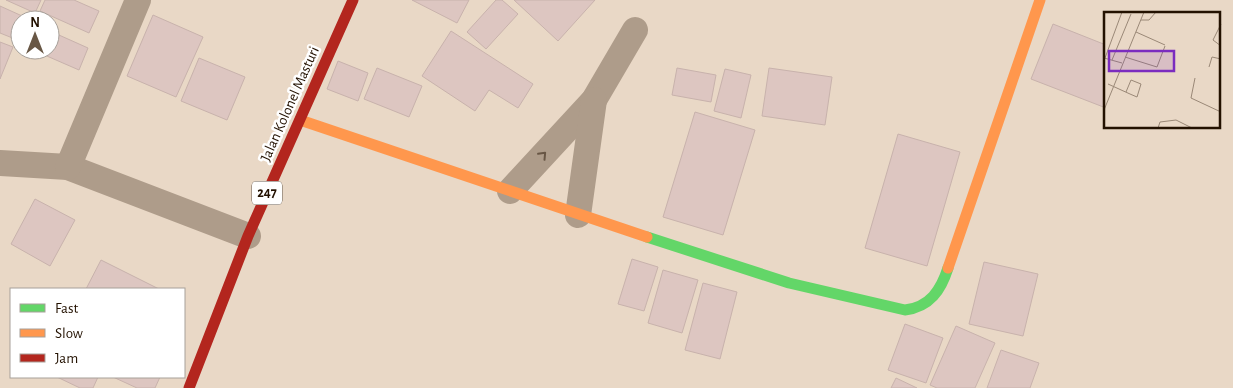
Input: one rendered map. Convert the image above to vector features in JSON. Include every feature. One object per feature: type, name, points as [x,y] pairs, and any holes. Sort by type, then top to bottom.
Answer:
[{"type":"street","points":[[68,168],[138,0]]},
{"type":"street","name":"Jalan Kolonel Masturi","points":[[189,388],[248,236],[353,0]]},
{"type":"street","points":[[300,120],[578,215],[789,283],[905,310],[918,308],[936,295],[943,284],[1040,0]]},
{"type":"street","points":[[510,191],[594,100],[635,30]]},
{"type":"street","points":[[578,215],[594,100]]},
{"type":"street","points":[[0,163],[68,168],[248,236]]},
{"type":"building","points":[[6,0],[41,0],[36,10],[28,10]]},
{"type":"building","points":[[45,0],[74,0],[99,11],[89,33],[60,20],[60,10],[40,10]]},
{"type":"building","points":[[412,0],[469,0],[457,23]]},
{"type":"building","points":[[496,0],[502,0],[518,14],[486,49],[467,32]]},
{"type":"building","points":[[514,0],[595,0],[558,41]]},
{"type":"building","points":[[0,6],[10,11],[10,37],[0,33]]},
{"type":"building","points":[[153,15],[203,37],[176,97],[127,76]]},
{"type":"building","points":[[1053,24],[1104,44],[1104,107],[1031,79]]},
{"type":"building","points":[[451,31],[533,84],[518,108],[489,90],[475,111],[422,76]]},
{"type":"building","points":[[60,35],[88,48],[79,70],[56,60],[60,60]]},
{"type":"building","points":[[0,42],[10,46],[10,54],[0,79]]},
{"type":"building","points":[[199,58],[245,77],[227,120],[181,101]]},
{"type":"building","points":[[338,61],[368,73],[358,101],[327,89]]},
{"type":"building","points":[[377,68],[422,86],[409,117],[364,99]]},
{"type":"building","points":[[677,68],[716,75],[711,102],[672,95]]},
{"type":"building","points":[[769,68],[832,77],[825,125],[762,116]]},
{"type":"building","points":[[725,69],[751,75],[741,118],[714,111]]},
{"type":"building","points":[[695,112],[755,130],[723,235],[663,217]]},
{"type":"building","points":[[898,134],[960,152],[927,266],[865,248]]},
{"type":"building","points":[[35,199],[75,220],[50,266],[11,244]]},
{"type":"building","points":[[632,259],[658,267],[644,311],[618,304]]},
{"type":"building","points":[[101,260],[157,288],[87,288]]},
{"type":"building","points":[[984,262],[1038,274],[1023,336],[969,324]]},
{"type":"building","points":[[663,270],[698,280],[682,333],[648,323]]},
{"type":"building","points":[[703,283],[737,292],[720,359],[685,350]]},
{"type":"building","points":[[905,324],[943,338],[926,383],[888,370]]},
{"type":"building","points":[[956,326],[995,343],[975,388],[937,388],[930,385]]},
{"type":"building","points":[[1001,350],[1039,363],[1030,388],[987,388]]},
{"type":"building","points":[[59,378],[98,378],[93,388],[80,388]]},
{"type":"building","points":[[115,378],[160,378],[155,388],[137,388]]},
{"type":"building","points":[[896,378],[917,388],[891,388]]},
{"type":"traffic: fast","points":[[647,237],[789,283],[905,310],[928,301],[938,290],[948,268]]},
{"type":"traffic: slow","points":[[948,268],[1040,0]]},
{"type":"traffic: slow","points":[[300,120],[647,237]]},
{"type":"traffic: jam","points":[[189,388],[248,236],[353,0]]}]
